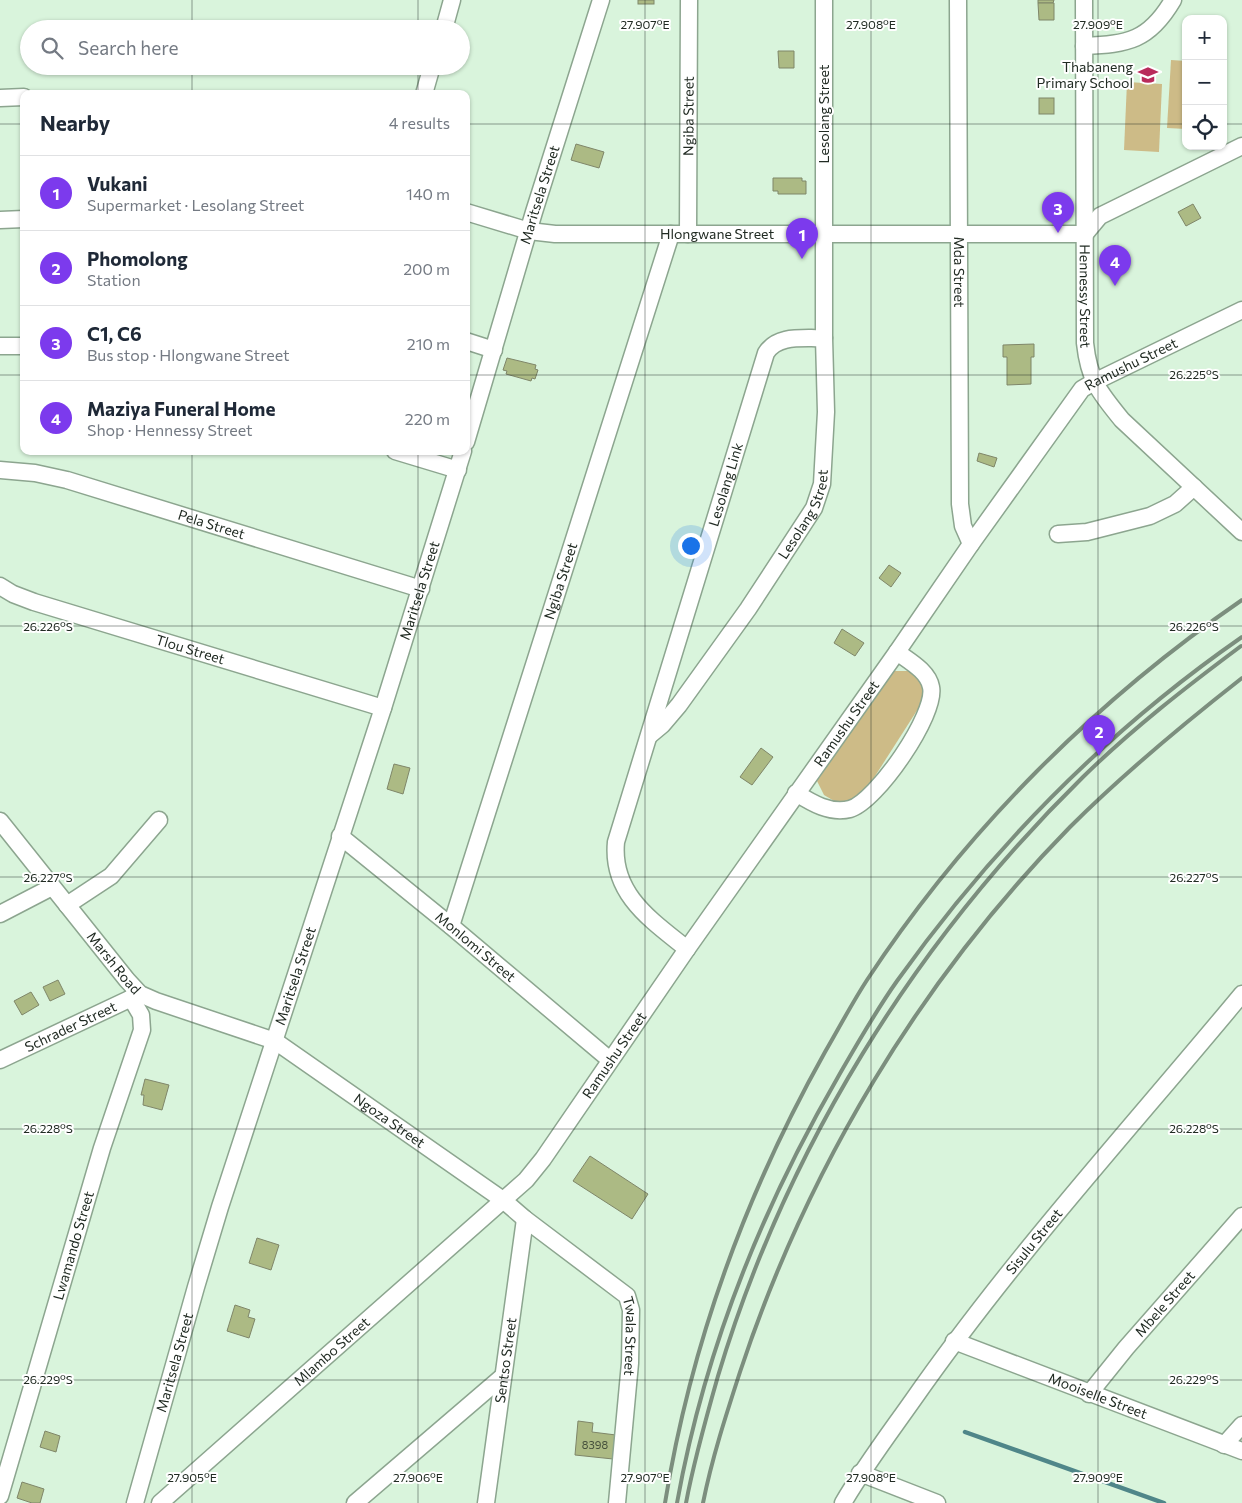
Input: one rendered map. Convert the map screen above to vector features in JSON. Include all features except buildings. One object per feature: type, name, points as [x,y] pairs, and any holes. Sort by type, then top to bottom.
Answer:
[{"type":"street","points":[[446,20],[452,0]]},
{"type":"street","name":"Maritsela Street","points":[[470,429],[534,212],[601,0]]},
{"type":"street","name":"Ngiba Street","points":[[688,234],[689,0]]},
{"type":"street","name":"Lesolang Street","points":[[687,950],[661,929],[630,898],[622,885],[615,863],[616,842],[650,735],[662,725],[690,690],[748,609],[814,508],[823,480],[826,412],[824,338],[824,0]]},
{"type":"street","name":"Mda Street","points":[[958,0],[960,504],[963,526],[971,544]]},
{"type":"street","name":"Hennessy Street","points":[[1084,0],[1085,343],[1087,362],[1094,382],[1122,420],[1242,531]]},
{"type":"street","points":[[1084,46],[1113,45],[1137,39],[1152,28],[1173,0]]},
{"type":"street","points":[[425,90],[429,75]]},
{"type":"street","points":[[0,98],[20,97]]},
{"type":"street","points":[[1085,234],[1100,216],[1242,146]]},
{"type":"street","name":"Hlongwane Street","points":[[470,213],[529,231],[555,234],[1085,234]]},
{"type":"street","points":[[0,220],[20,219]]},
{"type":"street","name":"Ngiba Street","points":[[451,926],[671,234]]},
{"type":"street","name":"Ramushu Street","points":[[503,1200],[526,1180],[543,1159],[796,793],[1078,394],[1086,386],[1242,310]]},
{"type":"street","name":"Lesolang Link","points":[[650,735],[766,354],[770,348],[780,341],[824,338]]},
{"type":"street","points":[[470,343],[494,350]]},
{"type":"street","points":[[0,346],[20,346]]},
{"type":"street","points":[[408,455],[458,470]]},
{"type":"street","name":"Maritsela Street","points":[[135,1503],[196,1286],[463,455]]},
{"type":"street","name":"Pela Street","points":[[0,470],[35,473],[67,480],[421,589]]},
{"type":"street","points":[[1058,534],[1088,532],[1150,516],[1164,511],[1175,504],[1194,487]]},
{"type":"street","name":"Tlou Street","points":[[0,586],[13,594],[34,602],[382,708]]},
{"type":"street","points":[[796,793],[834,811],[848,810],[860,805],[885,781],[924,720],[932,693],[931,684],[926,676],[913,663],[897,652]]},
{"type":"street","points":[[66,905],[111,876],[159,820]]},
{"type":"street","name":"Marsh Road","points":[[0,821],[127,980],[136,996],[275,1041]]},
{"type":"street","name":"Monlomi Street","points":[[340,836],[451,926],[610,1060]]},
{"type":"street","points":[[0,914],[52,888]]},
{"type":"street","name":"Sisulu Street","points":[[843,1503],[860,1473],[954,1341],[1083,1181],[1242,994]]},
{"type":"street","name":"Schrader Street","points":[[0,1060],[136,996]]},
{"type":"street","name":"Lwamando Street","points":[[0,1496],[102,1148],[142,1030],[141,1014],[136,996]]},
{"type":"street","name":"Ngoza Street","points":[[275,1041],[503,1200]]},
{"type":"street","name":"Twala Street","points":[[503,1200],[525,1219],[623,1292],[629,1300],[632,1310],[630,1363],[617,1503]]},
{"type":"street","name":"Mlambo Street","points":[[160,1503],[503,1200]]},
{"type":"street","name":"Mbele Street","points":[[1090,1394],[1126,1348],[1242,1216]]},
{"type":"street","name":"Sentso Street","points":[[486,1503],[525,1219]]},
{"type":"street","name":"Mooiselle Street","points":[[954,1341],[1242,1451]]},
{"type":"street","points":[[355,1503],[502,1377]]},
{"type":"street","points":[[1224,1445],[1242,1424]]},
{"type":"street","points":[[860,1473],[916,1499],[937,1503]]},
{"type":"shaded area","points":[[1171,60],[1182,61],[1182,129],[1167,128]]},
{"type":"shaded area","points":[[1127,82],[1162,84],[1159,152],[1124,150]]},
{"type":"shaded area","points":[[893,671],[910,671],[920,680],[925,698],[861,798],[841,805],[824,795],[817,781]]},
{"type":"waterway","points":[[965,1432],[1164,1503]]},
{"type":"railway","points":[[665,1503],[676,1443],[690,1385],[706,1327],[725,1270],[770,1159],[825,1052],[867,980],[905,925],[946,872],[1036,772],[1135,681],[1242,600]]},
{"type":"railway","points":[[677,1503],[703,1392],[739,1283],[761,1230],[810,1127],[881,1004],[972,884],[1055,794],[1145,711],[1242,637]]},
{"type":"railway","points":[[686,1503],[696,1455],[718,1376],[746,1292],[780,1210],[819,1130],[863,1054],[911,980],[964,909],[1022,841],[1083,777],[1140,725],[1241,646]]},
{"type":"railway","points":[[703,1503],[715,1453],[740,1372],[767,1297],[799,1223],[834,1151],[874,1081],[917,1013],[965,948],[1016,886],[1070,827],[1154,750],[1242,678]]},
{"type":"place","name":"Thabaneng Primary School","points":[[1148,75]]},
{"type":"place","name":"C1, C6","points":[[1058,233]]},
{"type":"place","name":"Vukani","points":[[802,259]]},
{"type":"place","name":"Maziya Funeral Home","points":[[1115,286]]},
{"type":"place","name":"Phomolong","points":[[1099,756]]}]
